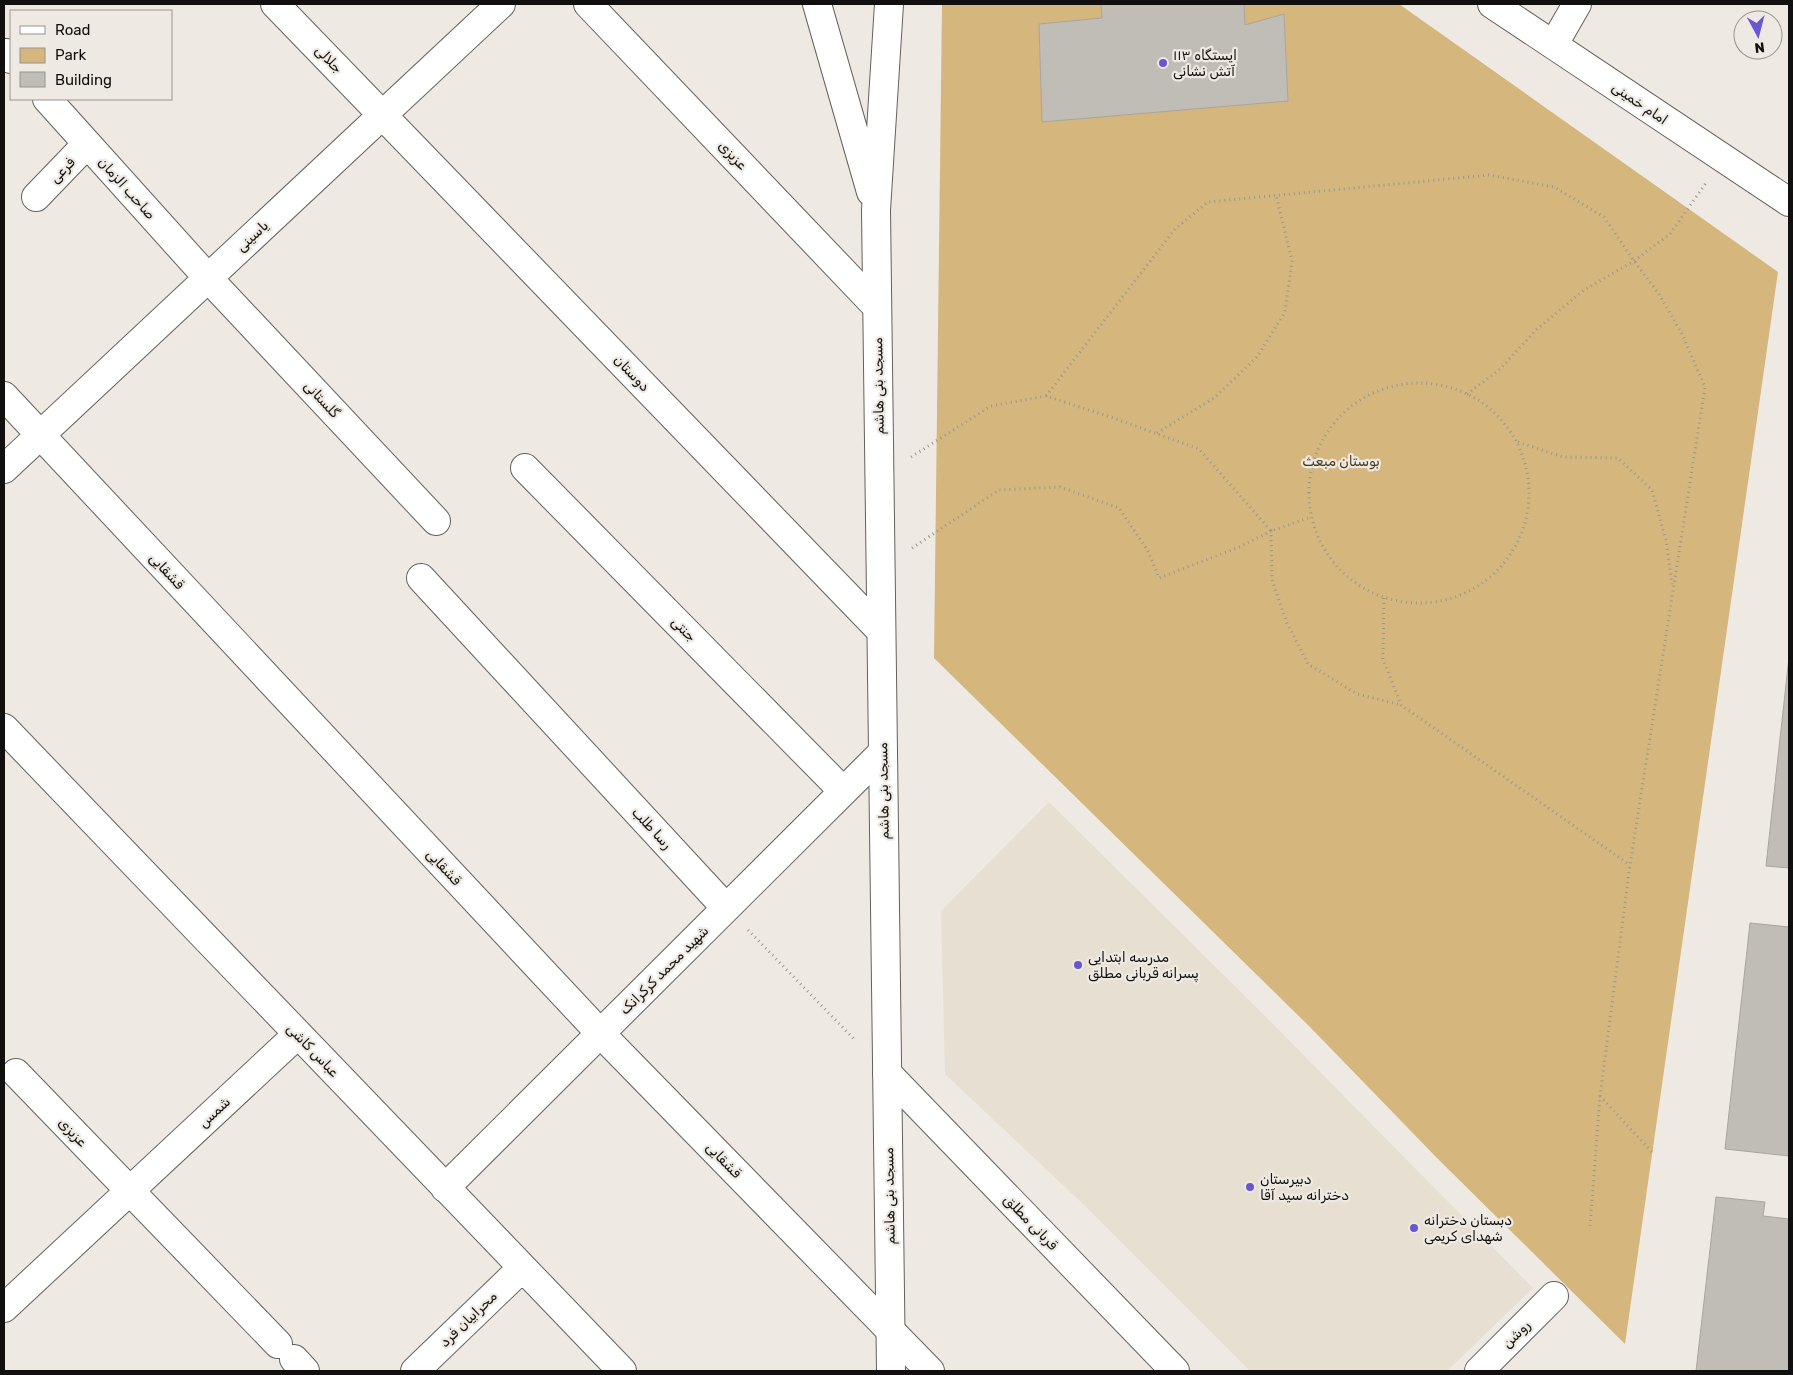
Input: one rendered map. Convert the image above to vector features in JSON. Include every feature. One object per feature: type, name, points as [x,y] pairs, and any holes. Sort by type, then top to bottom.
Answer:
[{"type":"street","name":"جلالی","points":[[275,4],[382,115]]},
{"type":"street","name":"یاسینی","points":[[4,468],[501,4]]},
{"type":"street","name":"عزیزی","points":[[588,4],[877,307]]},
{"type":"street","name":"مسجد بنی هاشم","points":[[817,4],[876,210]]},
{"type":"street","name":"مسجد بنی هاشم","points":[[889,4],[876,210],[891,1371]]},
{"type":"street","name":"امام خمینی","points":[[1492,4],[1789,202]]},
{"type":"street","points":[[1554,44],[1577,4]]},
{"type":"street","name":"صاحب الزمان","points":[[48,100],[208,278]]},
{"type":"street","name":"دوستان","points":[[382,115],[882,631]]},
{"type":"street","name":"فرعی","points":[[36,197],[88,144]]},
{"type":"street","name":"گلستانی","points":[[208,278],[436,520]]},
{"type":"street","name":"قشقایی","points":[[4,396],[600,1033],[930,1371]]},
{"type":"street","name":"جنتی","points":[[524,468],[843,791]]},
{"type":"street","name":"رسا طلب","points":[[421,578],[726,908]]},
{"type":"street","name":"عباس کاشی","points":[[4,728],[622,1371]]},
{"type":"street","name":"شهید محمد کرکرانک","points":[[445,1188],[883,752]]},
{"type":"street","name":"شمس","points":[[4,1308],[298,1034]]},
{"type":"street","name":"عزیزی","points":[[16,1073],[130,1191]]},
{"type":"street","name":"قربانی مطلق","points":[[887,1073],[1175,1371]]},
{"type":"street","points":[[130,1191],[292,1358]]},
{"type":"street","name":"محرابیان فرد","points":[[415,1371],[522,1268]]},
{"type":"street","name":"روشن","points":[[1479,1371],[1554,1296]]},
{"type":"path","points":[[1467,394],[1499,370],[1537,329],[1584,290],[1634,261],[1670,234],[1723,159]]},
{"type":"path","points":[[1046,396],[1175,229],[1208,202],[1489,175],[1545,185],[1554,187],[1604,217],[1659,294],[1682,334],[1705,387],[1630,865],[1600,1096],[1590,1227]]},
{"type":"path","points":[[1156,433],[1214,398],[1257,357],[1286,312],[1292,261],[1276,195]]},
{"type":"path","points":[[1433,384],[1467,394],[1496,414],[1517,442],[1528,475],[1528,512],[1515,548],[1491,577],[1459,597],[1422,604],[1384,598],[1351,581],[1326,553],[1311,518],[1309,483],[1318,449],[1337,419],[1365,398],[1398,386],[1433,384]]},
{"type":"path","points":[[879,478],[991,406],[1046,396],[1199,449],[1271,531],[1272,580],[1287,623],[1308,664],[1357,694],[1401,705],[1630,865]]},
{"type":"path","points":[[1517,442],[1564,457],[1618,458],[1652,490],[1666,540],[1672,590]]},
{"type":"path","points":[[880,569],[999,490],[1060,487],[1119,508],[1148,551],[1159,578],[1237,548],[1271,531],[1311,518]]},
{"type":"path","points":[[1384,598],[1383,659],[1401,705]]},
{"type":"path","points":[[726,908],[887,1073]]},
{"type":"path","points":[[1600,1096],[1652,1152]]},
{"type":"shaded area","points":[[1049,802],[1268,1019],[1533,1288],[1447,1371],[1250,1371],[1085,1206],[945,1074],[941,911]]},
{"type":"green space","name":"بوستان مبعث","points":[[942,4],[1399,4],[1778,272],[1625,1344],[1437,1158],[1309,1026],[934,658]]},
{"type":"building","name":"ایستگاه ۱۱۳ آتش نشانی","points":[[1101,4],[1244,4],[1245,25],[1284,14],[1288,101],[1042,122],[1039,24],[1102,18]]},
{"type":"building","points":[[1789,657],[1789,868],[1766,866]]},
{"type":"building","points":[[1750,923],[1789,927],[1789,1156],[1725,1149]]},
{"type":"building","points":[[1716,1197],[1765,1202],[1763,1216],[1789,1219],[1789,1371],[1696,1371]]},
{"type":"place","name":"ایستگاه ۱۱۳ آتش نشانی","points":[[1163,63]]},
{"type":"place","name":"مدرسه ابتدایی پسرانه قربانی مطلق","points":[[1078,965]]},
{"type":"place","name":"دبیرستان دخترانه سید آقا","points":[[1250,1187]]},
{"type":"place","name":"دبستان دخترانه شهدای کریمی","points":[[1414,1228]]}]
